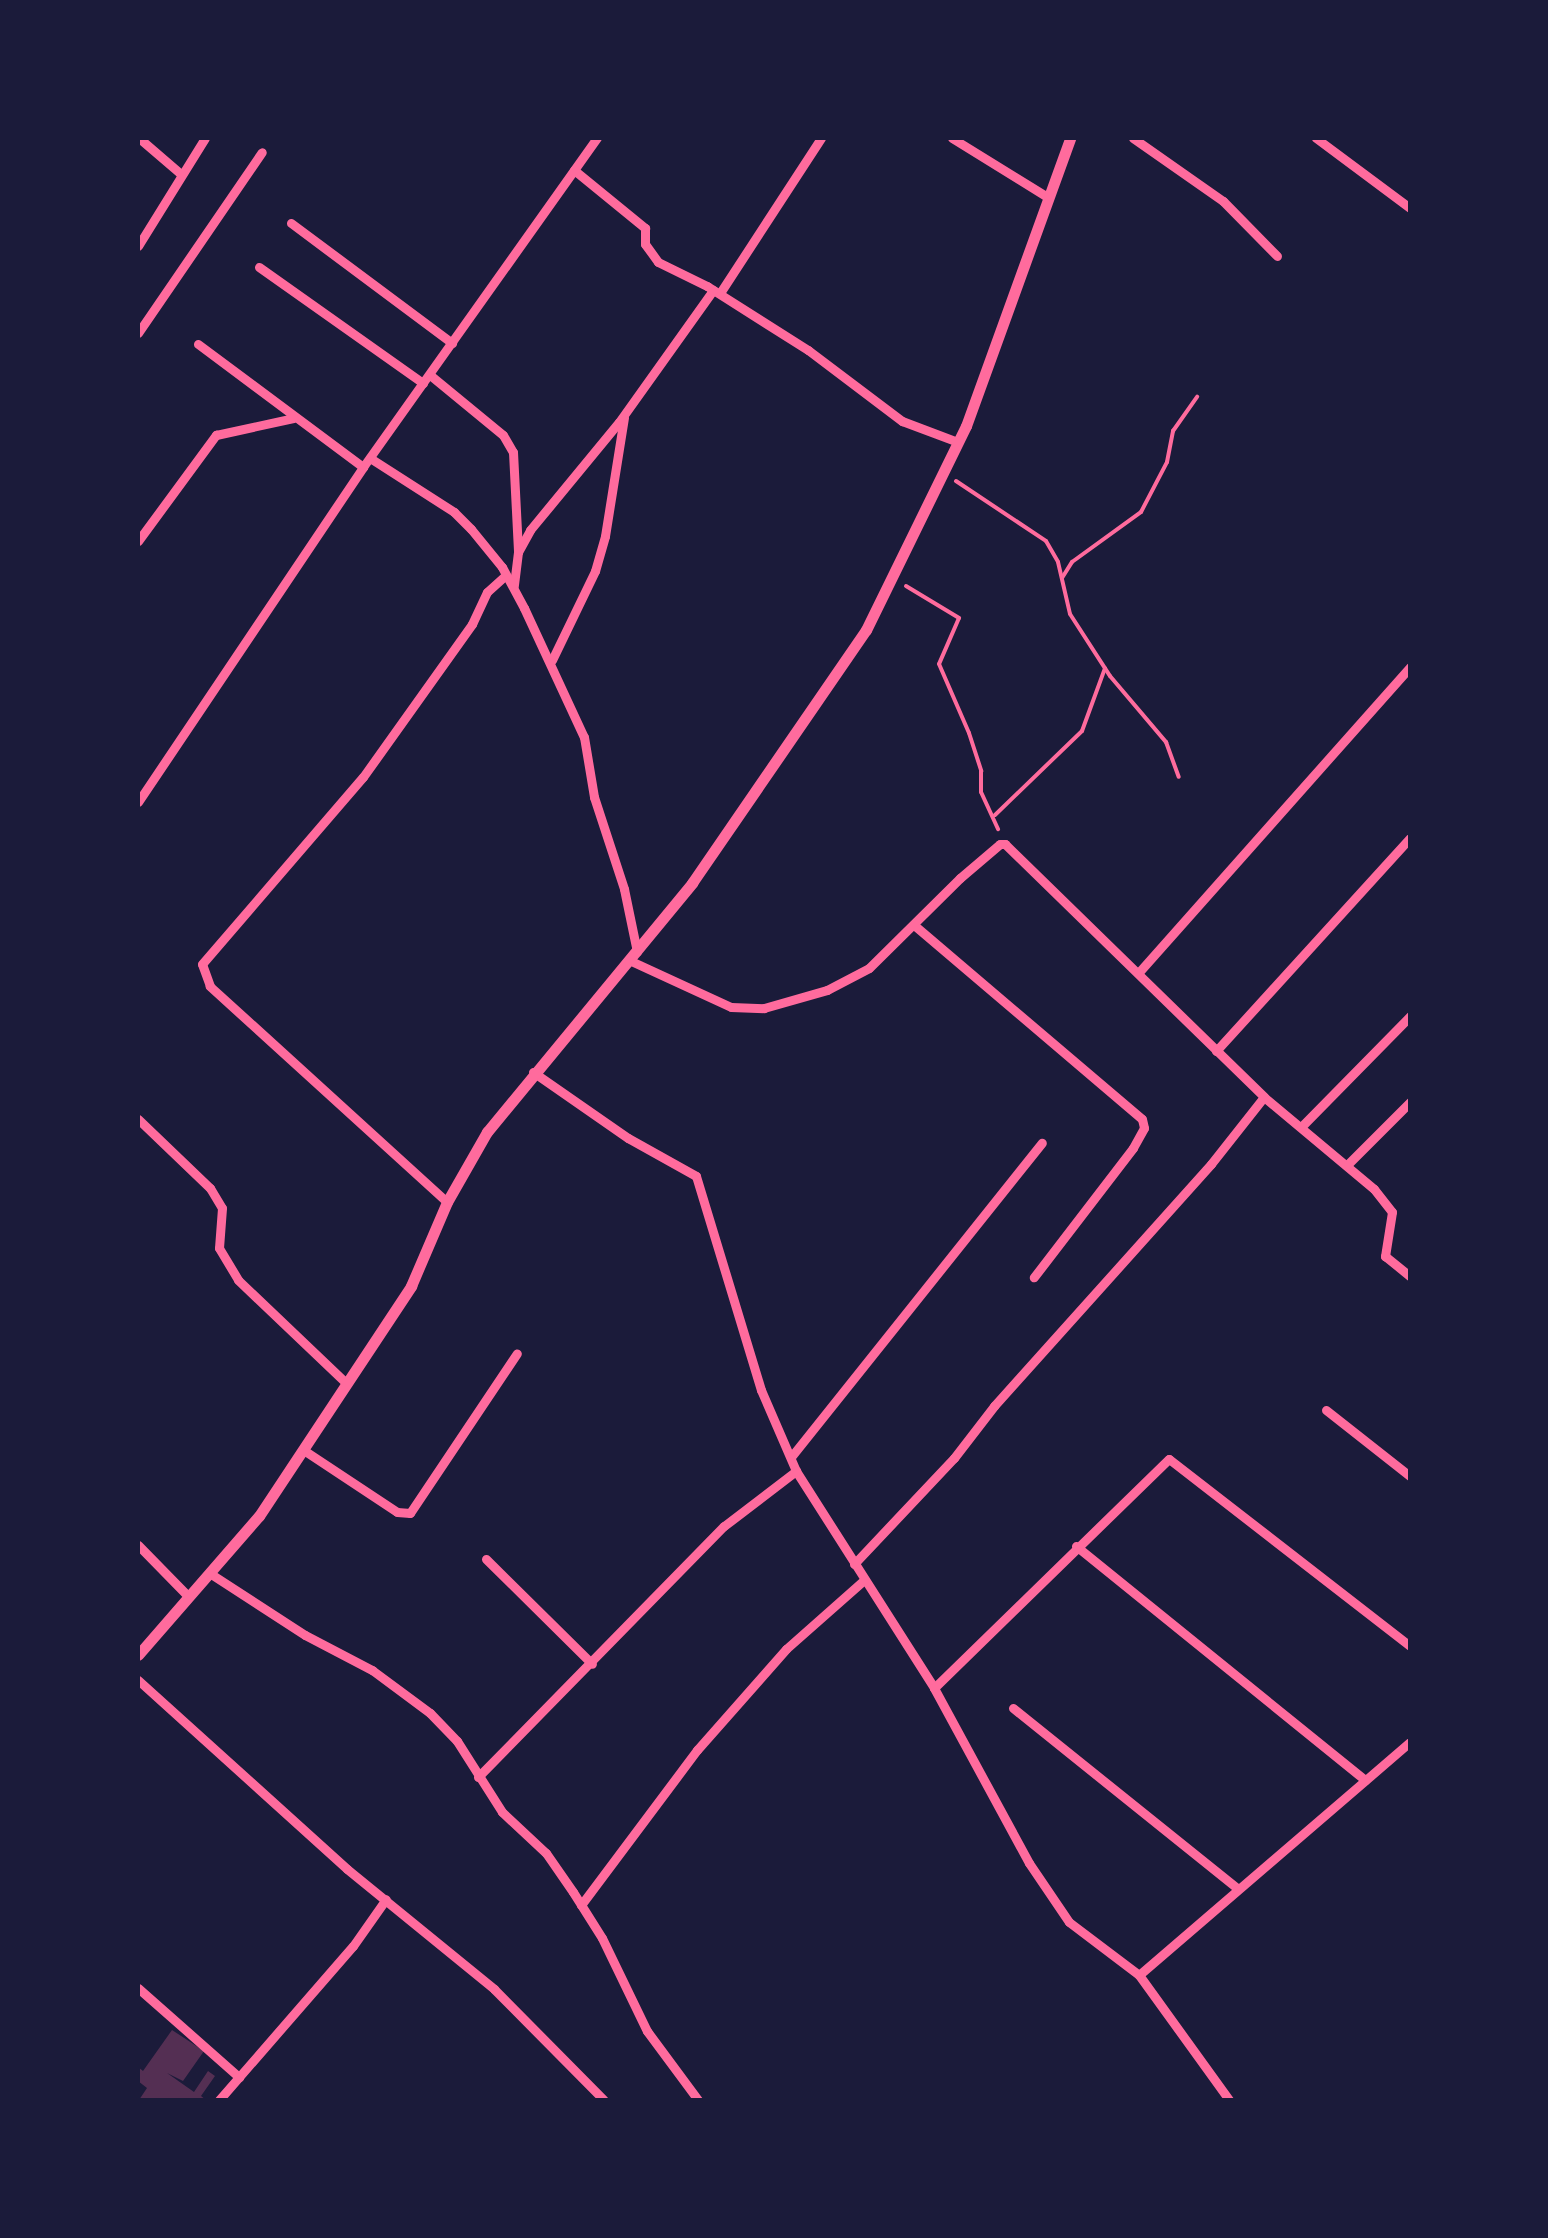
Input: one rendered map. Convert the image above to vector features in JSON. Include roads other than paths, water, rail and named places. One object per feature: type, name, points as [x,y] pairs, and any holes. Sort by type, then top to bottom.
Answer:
[{"type":"street","points":[[138,138],[181,174]]},
{"type":"street","points":[[138,246],[205,138]]},
{"type":"street","points":[[138,802],[363,467],[597,138]]},
{"type":"street","points":[[518,552],[530,530],[624,416],[716,292],[821,138]]},
{"type":"street","points":[[952,138],[1046,196]]},
{"type":"street","points":[[138,1655],[212,1574],[305,1451],[344,1380],[411,1286],[447,1202],[486,1132],[533,1072],[634,958],[692,883],[866,630],[958,442],[1016,296],[1046,196],[1070,138]]},
{"type":"street","points":[[1133,138],[1223,200],[1277,256]]},
{"type":"street","points":[[1316,138],[1410,208]]},
{"type":"street","points":[[138,334],[262,152]]},
{"type":"street","points":[[574,170],[646,228],[645,244],[658,262],[716,292],[808,350],[902,421],[958,442]]},
{"type":"street","points":[[291,223],[452,344]]},
{"type":"street","points":[[259,267],[427,379],[503,435],[512,452],[518,552],[514,589]]},
{"type":"street","points":[[198,344],[363,467]]},
{"type":"street","points":[[552,660],[594,571],[605,536],[624,416]]},
{"type":"street","points":[[138,541],[216,435],[293,418]]},
{"type":"street","points":[[370,458],[454,512],[506,574],[552,660],[584,737],[594,797],[624,890],[634,958]]},
{"type":"street","points":[[447,1202],[210,986],[203,976],[202,964],[362,777],[472,624],[487,592],[506,574]]},
{"type":"street","points":[[1140,971],[1410,667]]},
{"type":"street","points":[[1216,1050],[1410,838]]},
{"type":"street","points":[[634,958],[704,998],[731,1007],[764,1008],[827,990],[869,968],[1000,844],[1140,971],[1264,1097],[1348,1164],[1390,1207],[1385,1256],[1410,1276]]},
{"type":"street","points":[[914,925],[1142,1119],[1144,1128],[1133,1148],[1034,1277]]},
{"type":"street","points":[[1302,1127],[1410,1016]]},
{"type":"street","points":[[533,1072],[628,1138],[696,1176],[704,1190],[761,1390],[796,1472],[934,1688],[1029,1863],[1069,1922],[1139,1975],[1229,2100]]},
{"type":"street","points":[[854,1564],[954,1458],[994,1406],[1210,1164],[1264,1097]]},
{"type":"street","points":[[1348,1164],[1410,1102]]},
{"type":"street","points":[[138,1121],[216,1198],[224,1218],[219,1248],[238,1280],[344,1380]]},
{"type":"street","points":[[791,1457],[1042,1142]]},
{"type":"street","points":[[305,1451],[397,1512],[410,1514],[517,1352]]},
{"type":"street","points":[[1326,1410],[1410,1476]]},
{"type":"street","points":[[934,1688],[1163,1460],[1175,1460],[1410,1646]]},
{"type":"street","points":[[478,1777],[724,1526],[796,1472]]},
{"type":"street","points":[[138,1545],[188,1596]]},
{"type":"street","points":[[1076,1546],[1366,1780]]},
{"type":"street","points":[[486,1558],[592,1664]]},
{"type":"street","points":[[212,1574],[305,1635],[372,1670],[430,1712],[457,1741],[502,1812],[546,1853],[581,1905],[647,2031],[698,2100]]},
{"type":"street","points":[[581,1905],[696,1750],[786,1649],[864,1580]]},
{"type":"street","points":[[138,1680],[347,1870],[494,1989],[604,2100]]},
{"type":"street","points":[[1013,1708],[1237,1888]]},
{"type":"street","points":[[1139,1975],[1410,1742]]},
{"type":"street","points":[[219,2100],[353,1946],[386,1899]]},
{"type":"street","points":[[138,1988],[239,2077]]}]
